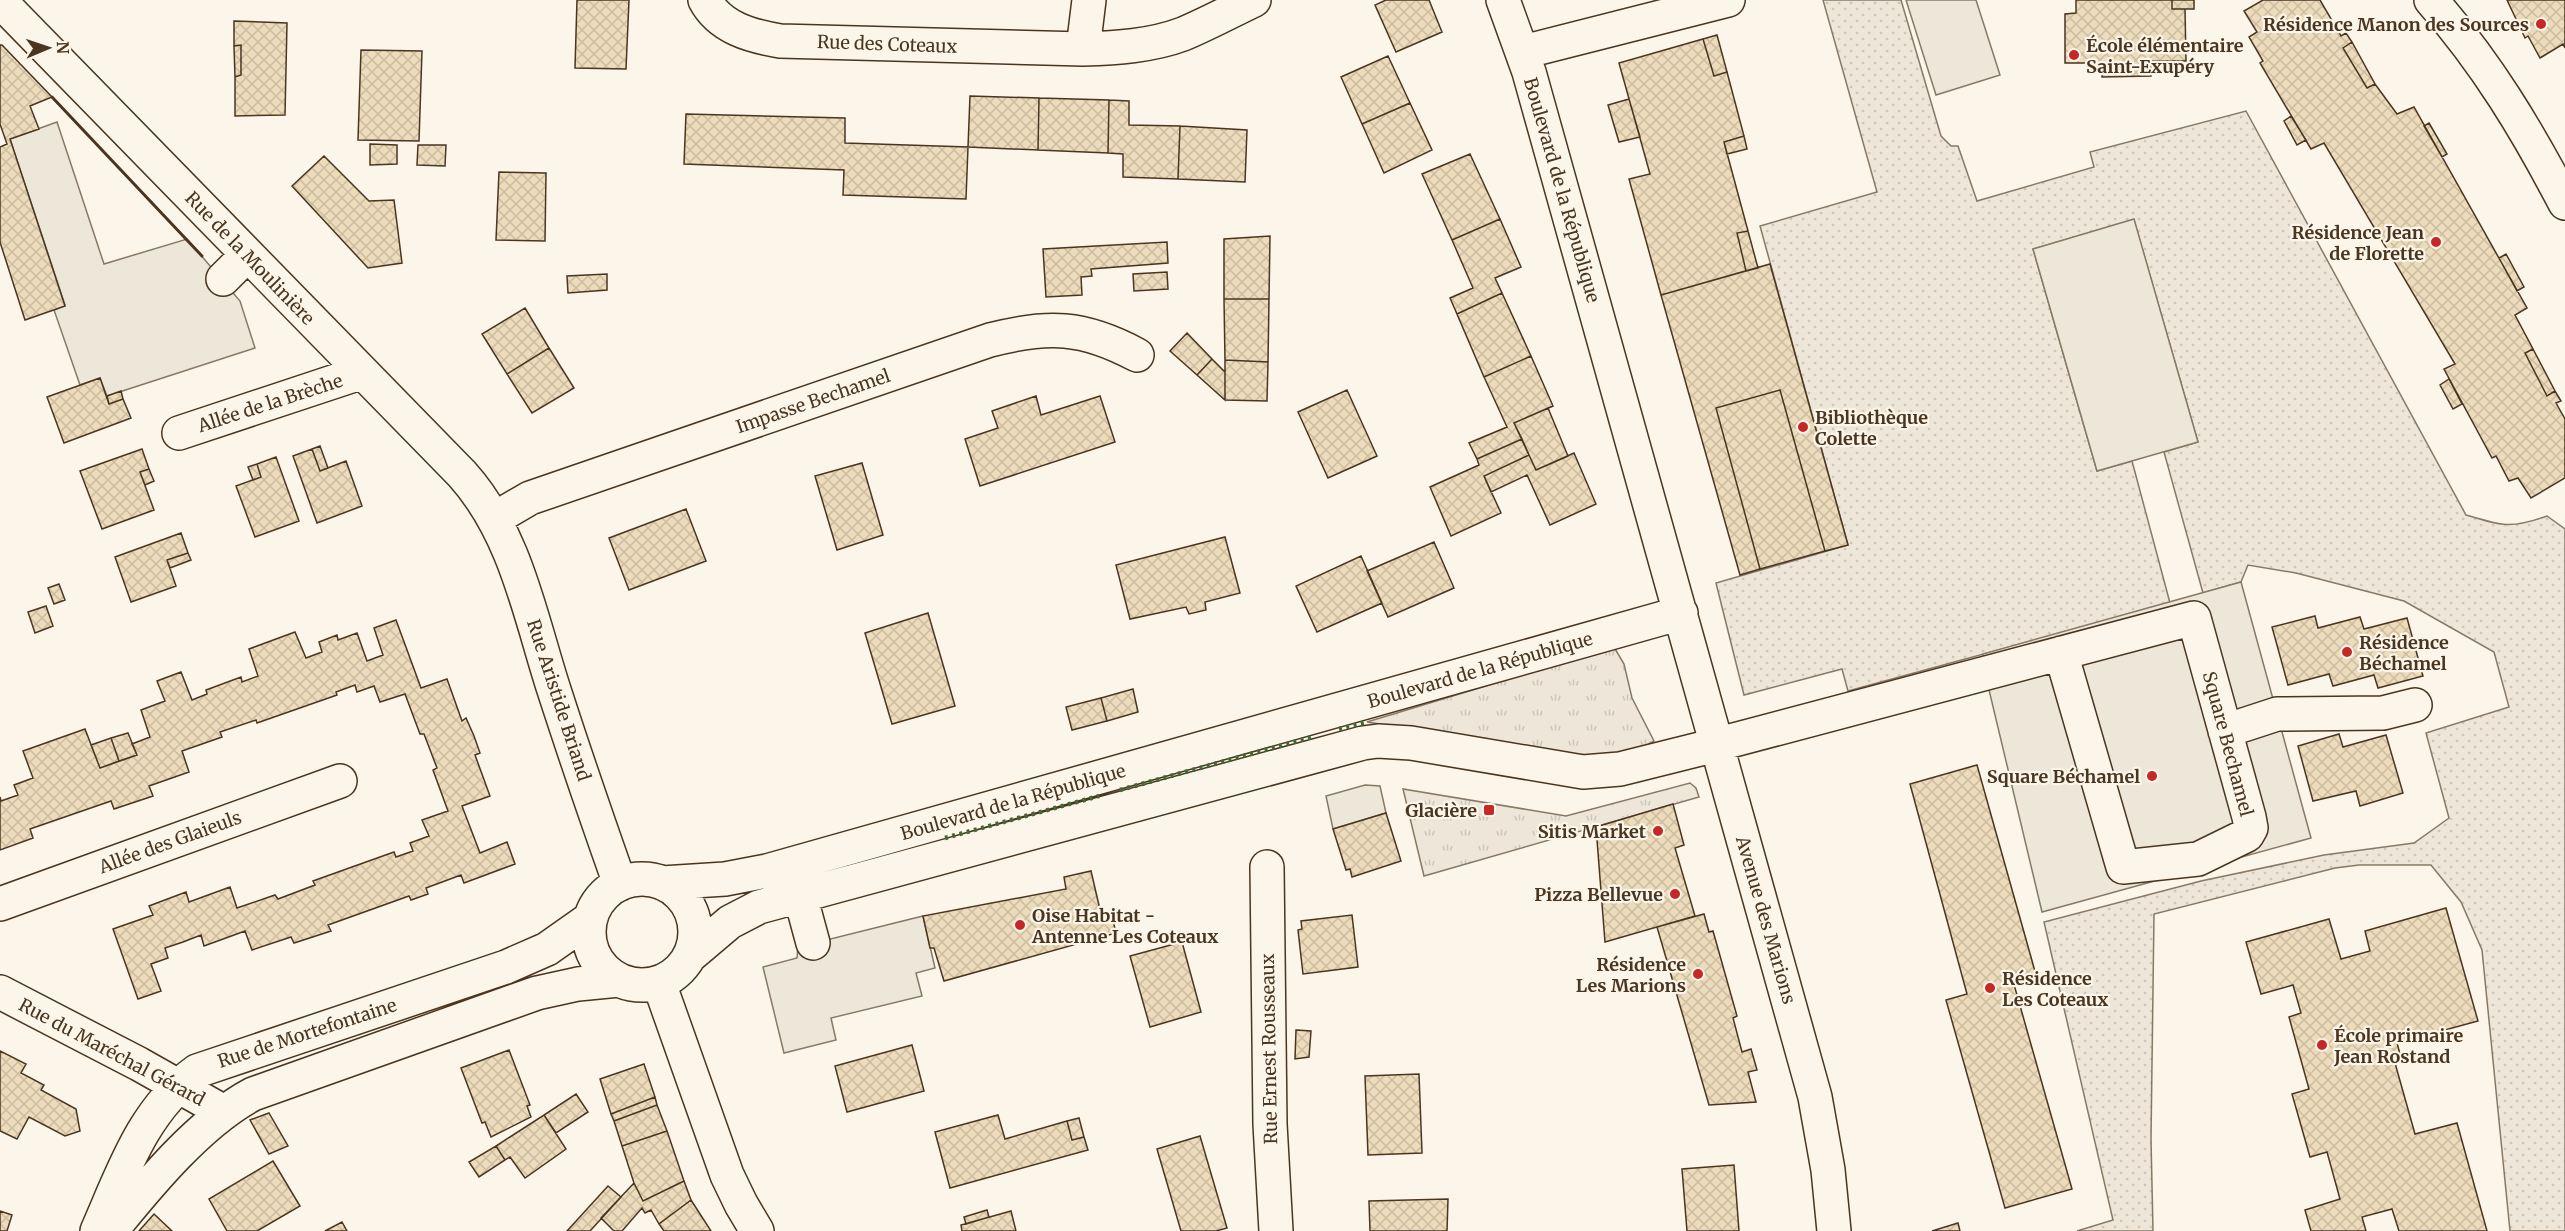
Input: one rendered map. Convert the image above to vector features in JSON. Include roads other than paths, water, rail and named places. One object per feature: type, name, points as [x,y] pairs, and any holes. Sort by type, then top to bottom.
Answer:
[{"type":"street","name":"Rue des Coteaux","points":[[705,0],[732,28],[755,37],[780,41],[1083,49],[1115,48],[1163,40],[1183,34],[1254,0]]},
{"type":"street","points":[[1083,49],[1089,0]]},
{"type":"street","name":"Boulevard de la République","points":[[662,883],[725,879],[767,871],[1681,613],[1523,52],[1503,0]]},
{"type":"street","points":[[1523,52],[1728,0]]},
{"type":"street","points":[[2431,0],[2482,62],[2524,126],[2565,203]]},
{"type":"street","name":"Rue de la Moulinière","points":[[0,1],[360,373],[462,474],[483,499],[494,519]]},
{"type":"street","points":[[223,279],[247,255]]},
{"type":"street","name":"Impasse Bechamel","points":[[494,519],[530,498],[1006,336],[1040,329],[1063,330],[1110,340],[1137,355]]},
{"type":"street","name":"Allée de la Brèche","points":[[179,433],[360,373]]},
{"type":"street","name":"Rue Aristide Briand","points":[[494,519],[523,589],[557,700],[620,884]]},
{"type":"street","name":"Avenue des Marions","points":[[1681,613],[1815,1097],[1826,1151],[1834,1231]]},
{"type":"street","name":"Square Bechamel","points":[[1717,745],[2061,653],[2194,618],[2252,828],[2247,835],[2198,859],[2122,867],[2061,653]]},
{"type":"street","points":[[2224,731],[2277,714],[2384,713],[2415,705]]},
{"type":"street","name":"Boulevard de la République","points":[[690,955],[715,932],[759,907],[1363,743],[1378,741],[1411,743],[1594,773],[1620,770],[1717,745]]},
{"type":"street","name":"Allée des Glaieuls","points":[[0,904],[340,781]]},
{"type":"street","name":"Rue Ernest Rousseaux","points":[[1267,867],[1270,1124],[1276,1231]]},
{"type":"street","points":[[637,879],[662,883],[683,898],[691,913],[695,938],[690,955],[675,974],[659,983],[643,986],[620,980],[606,971],[592,951],[589,934],[591,918],[602,897],[620,884],[637,879]]},
{"type":"street","points":[[800,895],[813,944]]},
{"type":"street","name":"Rue de Mortefontaine","points":[[97,1231],[143,1129],[155,1110],[177,1085],[207,1067],[507,967],[547,949],[591,918]]},
{"type":"street","name":"Rue de Mortefontaine","points":[[111,1231],[161,1173],[224,1112],[253,1094],[537,993],[578,984],[620,980]]},
{"type":"street","points":[[659,983],[727,1175],[757,1231]]},
{"type":"street","name":"Rue du Maréchal Gérard","points":[[0,992],[224,1112]]},
{"type":"place","name":"Résidence Manon des Sources","points":[[2541,24]]},
{"type":"place","name":"École élémentaire Saint-Exupéry","points":[[2074,55]]},
{"type":"place","name":"Résidence Jean de Florette","points":[[2436,242]]},
{"type":"place","name":"Bibliothèque Colette","points":[[1803,427]]},
{"type":"place","name":"Résidence Béchamel","points":[[2347,652]]},
{"type":"place","name":"Square Béchamel","points":[[2152,776]]},
{"type":"place","name":"Glacière","points":[[1489,810]]},
{"type":"place","name":"Sitis Market","points":[[1658,831]]},
{"type":"place","name":"Pizza Bellevue","points":[[1675,894]]},
{"type":"place","name":"Oise Habitat - Antenne Les Coteaux","points":[[1020,925]]},
{"type":"place","name":"Résidence Les Marions","points":[[1698,974]]},
{"type":"place","name":"Résidence Les Coteaux","points":[[1990,988]]},
{"type":"place","name":"École primaire Jean Rostand","points":[[2322,1045]]}]
